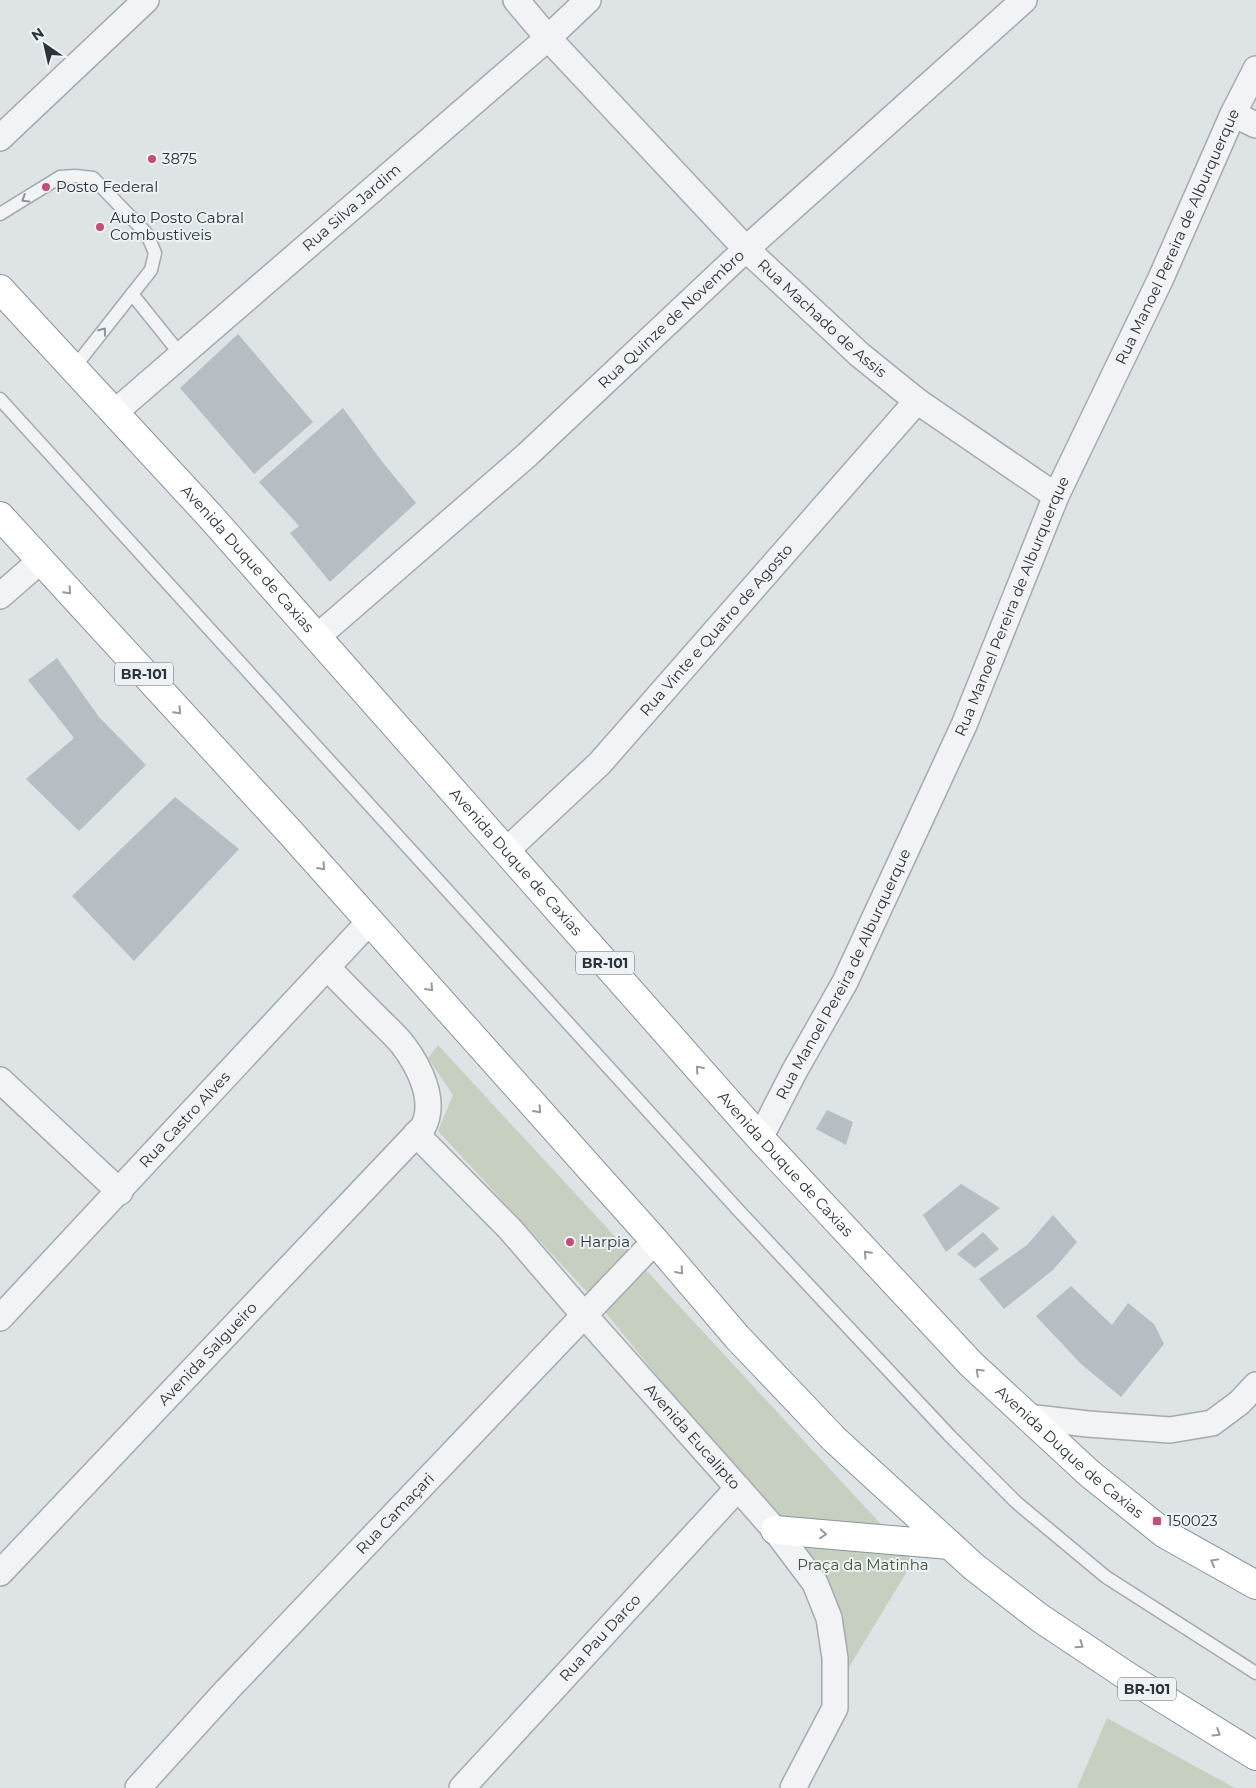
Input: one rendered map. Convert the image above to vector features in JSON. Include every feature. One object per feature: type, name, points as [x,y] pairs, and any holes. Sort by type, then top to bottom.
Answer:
[{"type":"highway","name":"Avenida Duque de Caxias","points":[[0,289],[210,516],[760,1138],[964,1357],[1090,1474],[1165,1534],[1256,1586]]},
{"type":"highway","name":"BR-101","points":[[0,516],[283,823],[738,1337],[834,1439],[974,1568],[1040,1618],[1130,1678],[1256,1756]]},
{"type":"highway","points":[[775,1530],[950,1545]]},
{"type":"street","points":[[0,138],[146,0]]},
{"type":"street","name":"Rua Machado de Assis","points":[[516,0],[548,38],[746,249],[860,354],[917,402],[1056,496]]},
{"type":"street","name":"Rua Silva Jardim","points":[[114,413],[548,38],[588,0]]},
{"type":"street","name":"Rua Quinze de Novembro","points":[[317,637],[527,454],[746,249],[1024,0]]},
{"type":"street","name":"Rua Manoel Pereira de Alburquerque","points":[[760,1138],[794,1070],[845,982],[964,725],[1056,496],[1161,278],[1233,114],[1256,70]]},
{"type":"street","points":[[1233,114],[1256,125]]},
{"type":"street","name":"Rua Vinte e Quatro de Agosto","points":[[506,850],[600,763],[917,402]]},
{"type":"street","points":[[0,596],[40,560]]},
{"type":"street","name":"Rua Castro Alves","points":[[0,1318],[120,1192],[370,921]]},
{"type":"street","name":"Avenida Salgueiro","points":[[0,1573],[423,1127],[428,1118],[425,1088],[417,1067],[402,1044],[327,967]]},
{"type":"street","points":[[0,1080],[120,1192]]},
{"type":"street","name":"Avenida Eucalipto","points":[[416,1134],[510,1229],[775,1530],[815,1583],[829,1618],[836,1658],[835,1708],[793,1788]]},
{"type":"street","name":"Rua Camaçari","points":[[138,1788],[228,1690],[655,1242]]},
{"type":"street","points":[[1027,1417],[1117,1427],[1170,1430],[1212,1423],[1239,1403],[1256,1385]]},
{"type":"street","name":"Rua Pau Darco","points":[[462,1788],[738,1488]]},
{"type":"lane","points":[[0,214],[60,177],[93,178],[147,234],[154,253],[151,270],[73,369]]},
{"type":"lane","points":[[132,294],[181,355]]},
{"type":"lane","points":[[0,399],[740,1212],[950,1436],[1017,1503],[1106,1577],[1256,1673]]},
{"type":"green space","name":"Praça da Matinha","points":[[438,1045],[914,1560],[846,1672],[824,1580],[601,1307],[438,1131],[453,1095],[428,1058]]},
{"type":"green space","points":[[1107,1718],[1235,1788],[1077,1788]]},
{"type":"building","points":[[238,334],[313,422],[254,474],[180,388]]},
{"type":"building","points":[[343,408],[380,459],[416,503],[330,582],[290,533],[299,526],[259,482]]},
{"type":"building","points":[[57,658],[99,717],[146,765],[79,831],[26,779],[74,738],[28,680]]},
{"type":"building","points":[[175,797],[239,849],[134,961],[72,896]]},
{"type":"building","points":[[827,1110],[853,1122],[846,1145],[816,1129]]},
{"type":"building","points":[[961,1184],[1000,1208],[946,1252],[923,1215]]},
{"type":"building","points":[[1053,1215],[1077,1242],[1053,1270],[1004,1309],[979,1279],[1027,1245]]},
{"type":"building","points":[[983,1232],[999,1249],[975,1268],[957,1254]]},
{"type":"building","points":[[1071,1286],[1112,1325],[1128,1303],[1154,1324],[1164,1344],[1121,1397],[1081,1364],[1036,1316]]},
{"type":"place","name":"3875","points":[[152,159]]},
{"type":"place","name":"Posto Federal","points":[[46,187]]},
{"type":"place","name":"Auto Posto Cabral Combustiveis","points":[[100,227]]},
{"type":"place","name":"Harpia","points":[[570,1242]]},
{"type":"place","name":"150023","points":[[1157,1521]]}]
